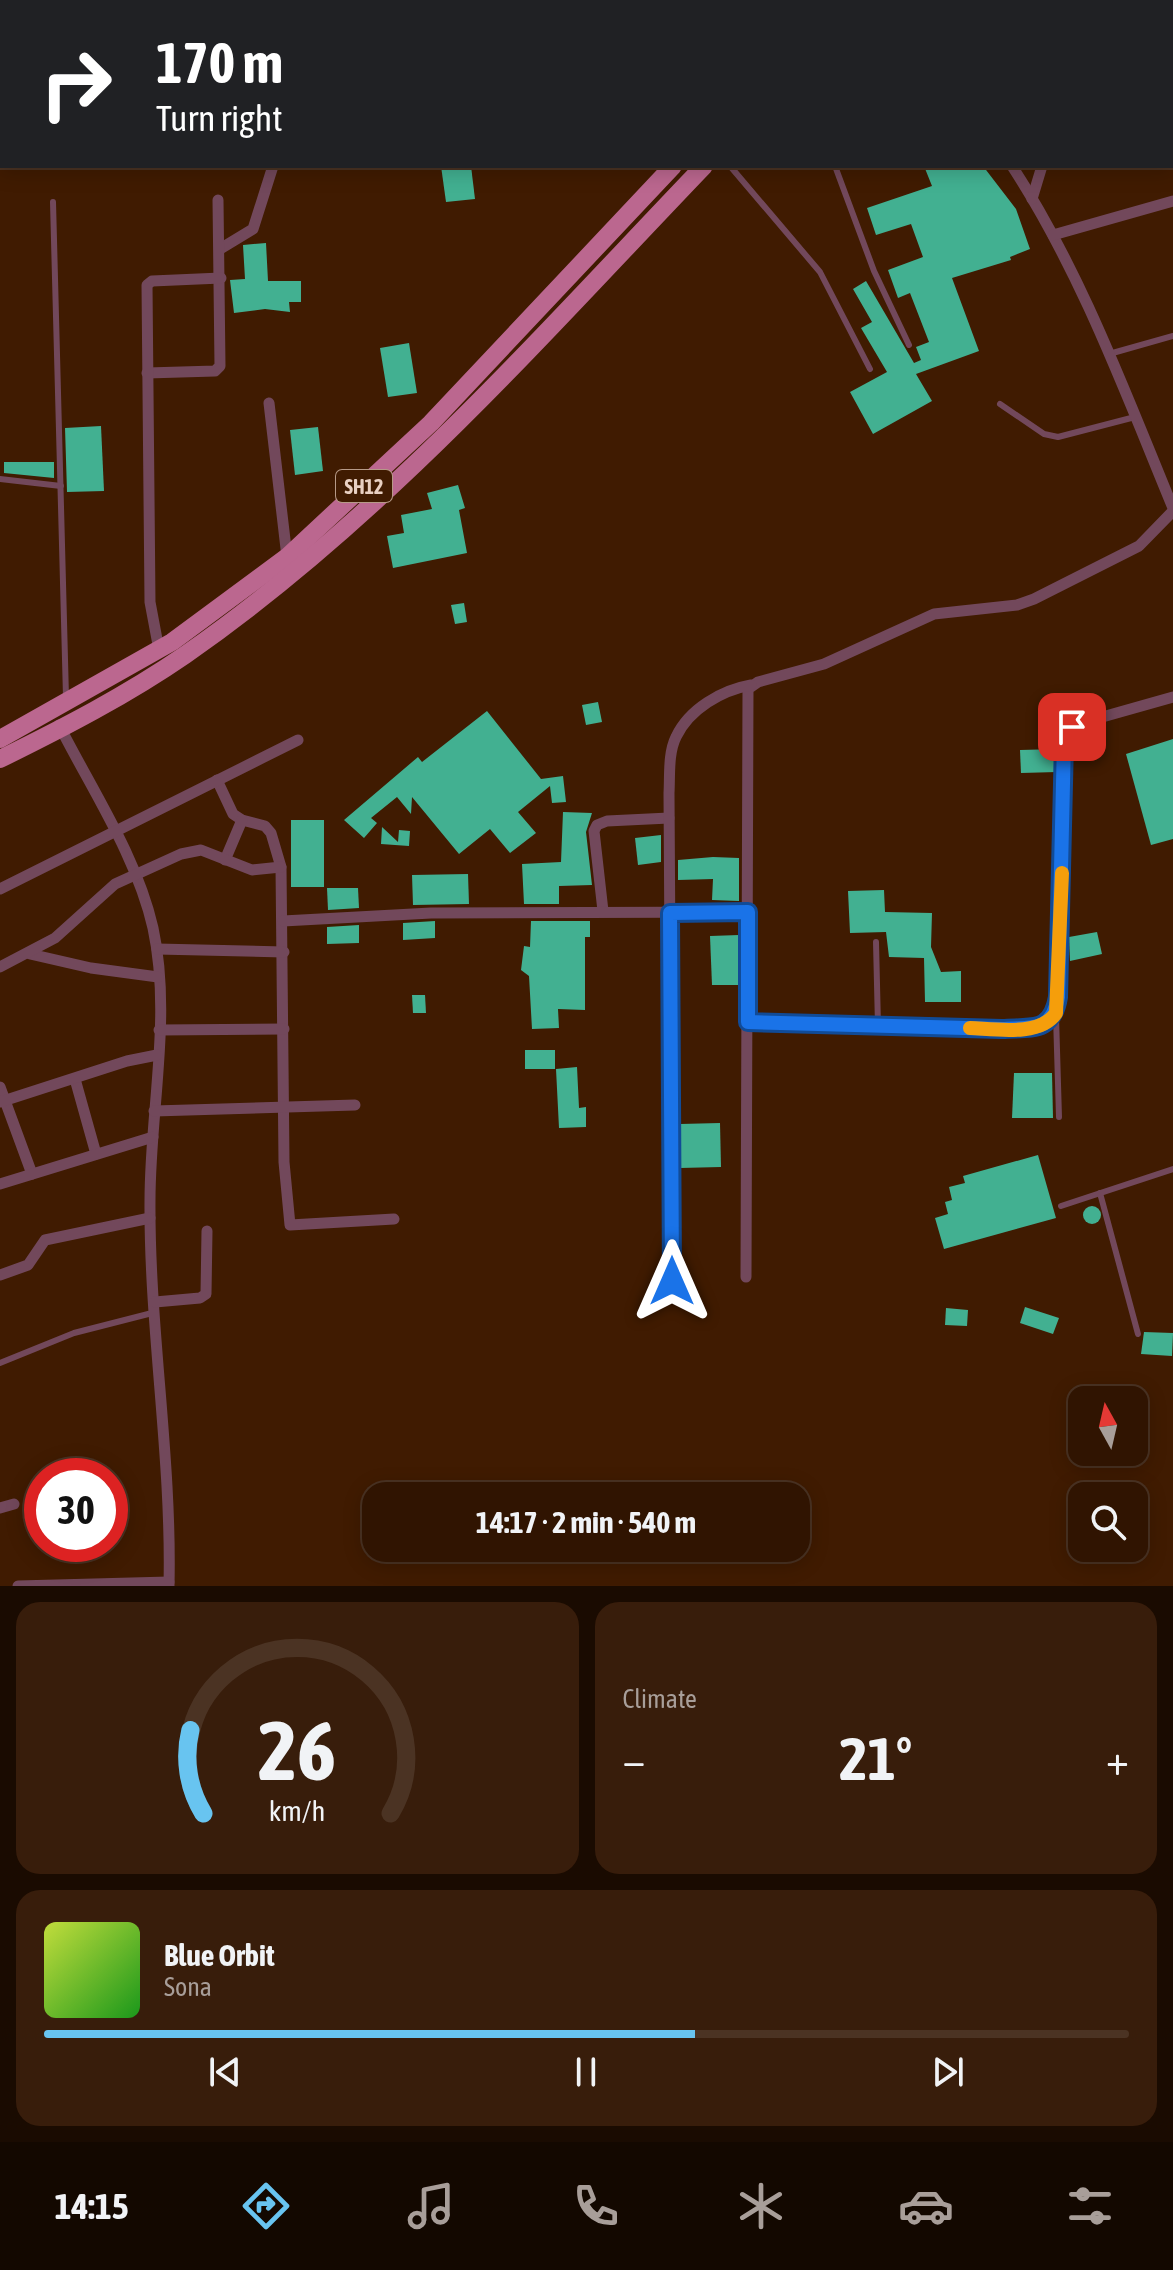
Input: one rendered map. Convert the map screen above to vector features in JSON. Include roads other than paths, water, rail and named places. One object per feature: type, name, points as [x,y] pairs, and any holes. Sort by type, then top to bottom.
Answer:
[{"type":"main road","name":"SH12","points":[[0,739],[159,650],[287,557],[431,423],[671,168]]},
{"type":"main road","points":[[0,759],[61,730],[184,656],[309,560],[416,466],[702,168]]},
{"type":"main road","points":[[630,211],[646,226]]},
{"type":"street","points":[[220,249],[253,229],[272,168]]},
{"type":"street","points":[[672,1281],[669,818],[672,748],[676,737],[714,697],[824,664],[934,614],[1017,605],[1034,599],[1139,546],[1173,510],[1109,354],[1053,235],[1013,168]]},
{"type":"street","points":[[1032,199],[1041,168]]},
{"type":"street","points":[[147,373],[218,369],[221,278],[218,200]]},
{"type":"street","points":[[1053,235],[1173,201]]},
{"type":"street","points":[[159,650],[150,602],[149,282],[221,278]]},
{"type":"street","points":[[269,403],[287,557]]},
{"type":"street","points":[[746,1277],[747,694],[751,685]]},
{"type":"street","points":[[748,1022],[1035,1027],[1051,1020],[1056,1013],[1067,733],[1081,723],[1173,697]]},
{"type":"street","points":[[18,1586],[169,1584],[171,1516],[150,1218],[159,1030],[157,949],[146,903],[61,730],[59,708]]},
{"type":"street","points":[[0,889],[298,740]]},
{"type":"street","points":[[217,780],[233,814],[242,820],[265,826],[275,843],[281,867],[284,1162],[290,1225],[394,1219]]},
{"type":"street","points":[[603,911],[594,831],[597,825],[607,821],[669,818]]},
{"type":"street","points":[[225,860],[242,820]]},
{"type":"street","points":[[0,967],[30,954],[55,938],[102,893],[134,874],[191,851],[211,853],[252,870],[281,867]]},
{"type":"street","points":[[283,921],[431,913],[748,912]]},
{"type":"street","points":[[157,949],[284,952]]},
{"type":"street","points":[[30,954],[91,968],[158,977]]},
{"type":"street","points":[[159,1030],[284,1029]]},
{"type":"street","points":[[2,1101],[127,1061],[157,1055]]},
{"type":"street","points":[[75,1079],[96,1154]]},
{"type":"street","points":[[0,1087],[2,1101],[32,1174]]},
{"type":"street","points":[[154,1111],[355,1105]]},
{"type":"street","points":[[0,1184],[153,1137]]},
{"type":"street","points":[[0,1275],[28,1265],[45,1240],[150,1218]]},
{"type":"street","points":[[155,1307],[204,1297],[207,1290],[207,1231]]},
{"type":"street","points":[[0,1508],[14,1504]]},
{"type":"lane","points":[[732,168],[820,272],[870,369]]},
{"type":"lane","points":[[836,168],[874,271],[909,345]]},
{"type":"lane","points":[[53,202],[61,486],[59,708]]},
{"type":"lane","points":[[1109,354],[1173,336]]},
{"type":"lane","points":[[1000,404],[1044,434],[1058,437],[1135,417]]},
{"type":"lane","points":[[0,479],[61,486]]},
{"type":"lane","points":[[876,942],[878,1026]]},
{"type":"lane","points":[[1056,1013],[1059,1117]]},
{"type":"lane","points":[[1061,1206],[1173,1169]]},
{"type":"lane","points":[[1100,1193],[1138,1334]]},
{"type":"lane","points":[[0,1363],[74,1333],[155,1307]]}]
